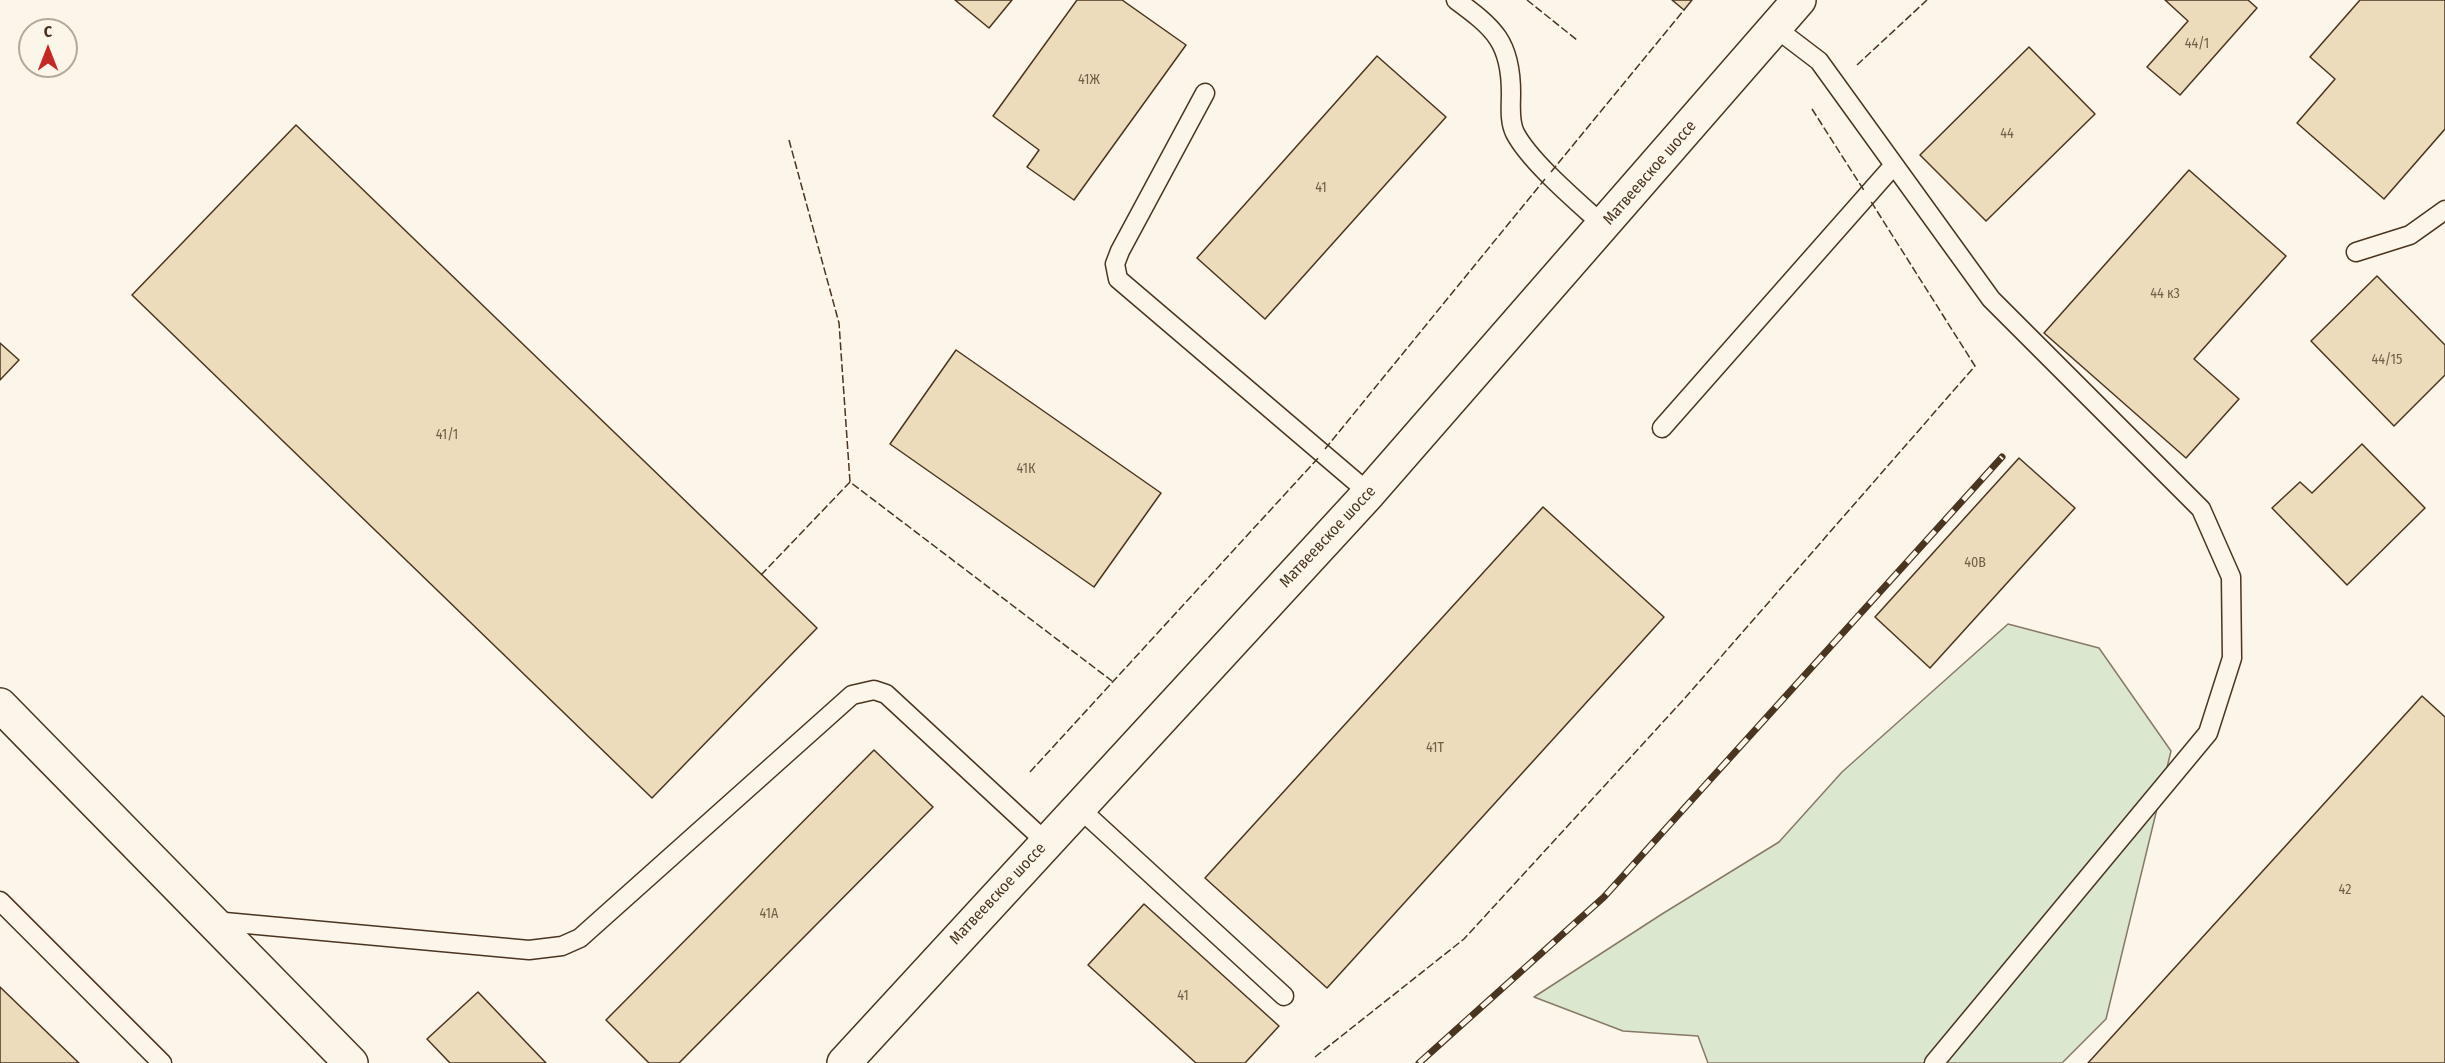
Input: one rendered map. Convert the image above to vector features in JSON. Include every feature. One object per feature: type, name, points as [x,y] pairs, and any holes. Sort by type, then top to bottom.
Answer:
[{"type":"main road","name":"Матвеевское шоссе","points":[[844,1063],[1369,493],[1777,29],[1799,0]]},
{"type":"main road","points":[[0,705],[351,1063]]},
{"type":"lane","points":[[1456,0],[1490,26],[1504,47],[1509,64],[1511,119],[1515,134],[1549,174],[1604,226]]},
{"type":"lane","points":[[1777,29],[1819,61],[1991,299],[2201,509],[2231,578],[2232,657],[2208,733],[1934,1063]]},
{"type":"lane","points":[[1205,93],[1120,251],[1115,264],[1118,279],[1369,493]]},
{"type":"lane","points":[[1662,428],[1894,165]]},
{"type":"lane","points":[[2356,252],[2410,235],[2445,210]]},
{"type":"lane","points":[[214,921],[529,950],[562,946],[580,938],[852,695],[874,690],[886,694],[1046,842]]},
{"type":"lane","points":[[1078,807],[1284,996]]},
{"type":"lane","points":[[0,901],[162,1063]]},
{"type":"green space","points":[[2008,624],[2099,648],[2171,751],[2106,1019],[2062,1063],[1708,1063],[1698,1036],[1623,1031],[1534,997],[1779,842],[1842,772]]},
{"type":"building","points":[[955,0],[1012,0],[989,28]]},
{"type":"building","points":[[1077,0],[1122,0],[1186,45],[1074,200],[1027,167],[1039,150],[993,116]]},
{"type":"building","points":[[1672,0],[1692,0],[1684,10]]},
{"type":"building","points":[[2165,0],[2248,0],[2257,8],[2180,95],[2147,67],[2188,21]]},
{"type":"building","points":[[2360,0],[2445,0],[2445,129],[2384,199],[2297,123],[2335,79],[2310,57]]},
{"type":"building","points":[[2029,47],[2095,114],[1986,221],[1920,155]]},
{"type":"building","points":[[1377,56],[1446,117],[1265,319],[1197,258]]},
{"type":"building","points":[[296,125],[817,628],[652,798],[132,295]]},
{"type":"building","points":[[2189,170],[2286,256],[2194,359],[2239,399],[2186,458],[2044,333]]},
{"type":"building","points":[[2377,276],[2445,345],[2445,375],[2394,426],[2311,341]]},
{"type":"building","points":[[0,343],[19,360],[0,380]]},
{"type":"building","points":[[956,350],[1161,493],[1094,587],[890,444]]},
{"type":"building","points":[[2362,444],[2425,508],[2347,585],[2272,508],[2300,482],[2312,493]]},
{"type":"building","points":[[2019,458],[2075,508],[1930,668],[1875,617]]},
{"type":"building","points":[[1543,507],[1664,617],[1327,988],[1205,878]]},
{"type":"building","points":[[2422,696],[2445,717],[2445,1063],[2088,1063]]},
{"type":"building","points":[[874,750],[933,807],[679,1063],[649,1063],[606,1020]]},
{"type":"building","points":[[1144,904],[1279,1026],[1245,1063],[1196,1063],[1088,965]]},
{"type":"building","points":[[0,987],[79,1063],[0,1063]]},
{"type":"building","points":[[478,992],[546,1063],[450,1063],[427,1039]]},
{"type":"railway","points":[[1419,1063],[1604,897],[2002,457]]},
{"type":"fence","points":[[1527,0],[1577,40]]},
{"type":"fence","points":[[1857,65],[1927,0]]},
{"type":"fence","points":[[1551,172],[1684,10]]},
{"type":"fence","points":[[1812,109],[1865,192]]},
{"type":"fence","points":[[789,140],[839,323],[850,482],[1112,681]]},
{"type":"fence","points":[[1325,449],[1545,179]]},
{"type":"fence","points":[[1315,1057],[1464,939],[1685,698],[1975,366],[1870,200]]},
{"type":"fence","points":[[1030,772],[1320,456]]},
{"type":"fence","points":[[761,575],[850,482]]}]
